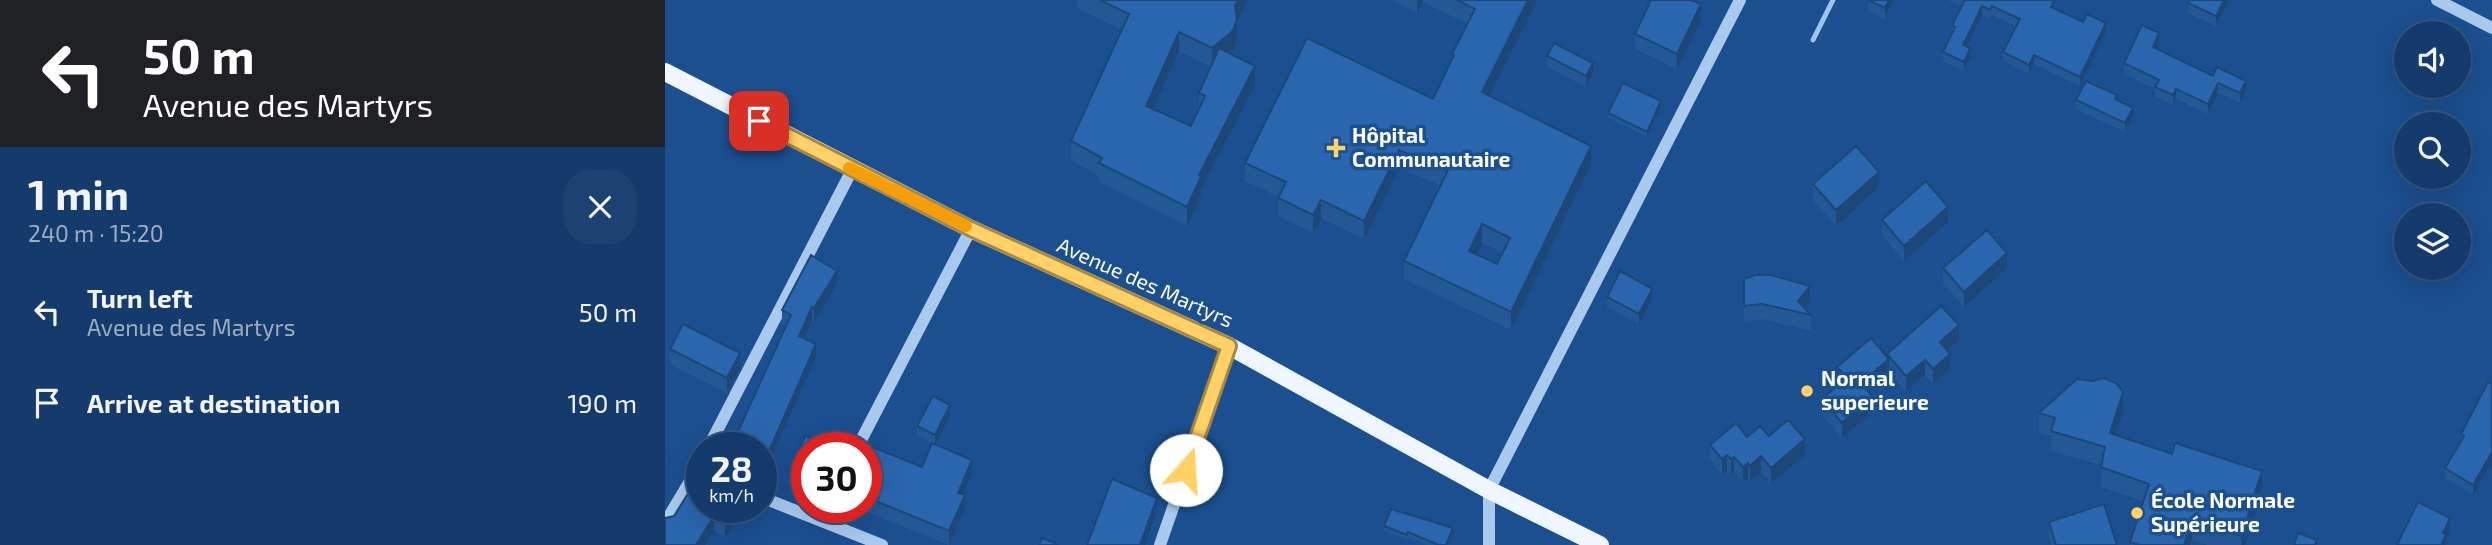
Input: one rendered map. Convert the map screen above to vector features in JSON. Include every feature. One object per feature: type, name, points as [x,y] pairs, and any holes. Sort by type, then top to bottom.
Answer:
[{"type":"main road","name":"Avenue des Martyrs","points":[[665,72],[971,229],[1229,346],[1489,490],[1600,545]]},
{"type":"street","points":[[1489,545],[1489,490],[1740,0]]},
{"type":"street","points":[[2437,0],[2463,6],[2492,28]]},
{"type":"street","points":[[716,432],[852,170]]},
{"type":"street","points":[[865,432],[971,229]]},
{"type":"street","points":[[1160,545],[1229,346]]},
{"type":"street","points":[[665,523],[686,490]]},
{"type":"street","points":[[840,523],[882,545]]},
{"type":"building","points":[[1100,0],[1238,0],[1233,31],[1212,48],[1179,32],[1146,106],[1191,126],[1205,96],[1199,93],[1219,48],[1255,66],[1199,175],[1201,177],[1187,207],[1099,163],[1102,158],[1071,141],[1129,14]]},
{"type":"building","points":[[1457,0],[1528,0],[1482,92],[1591,146],[1511,312],[1404,261],[1448,170],[1399,150],[1364,221],[1321,200],[1313,215],[1278,198],[1286,182],[1245,163],[1307,38],[1433,99],[1475,9]],"holes":[[[1482,224],[1510,238],[1497,264],[1469,251]]]},
{"type":"building","points":[[1651,0],[1691,0],[1701,4],[1677,54],[1635,34]]},
{"type":"building","points":[[1868,0],[1889,0],[1885,8]]},
{"type":"building","points":[[1965,0],[2052,0],[2054,1],[2051,7],[2083,22],[2087,14],[2106,23],[2080,77],[2034,55],[2029,65],[2003,52],[2020,19],[1992,6],[1990,10],[1982,6],[1963,45],[1970,48],[1964,62],[1943,52],[1955,27],[1952,25]]},
{"type":"building","points":[[2190,0],[2224,0],[2216,16],[2188,3]]},
{"type":"building","points":[[2142,25],[2159,33],[2153,47],[2213,76],[2217,67],[2246,81],[2240,93],[2218,83],[2208,104],[2176,89],[2173,95],[2155,87],[2159,80],[2124,63]]},
{"type":"building","points":[[1554,43],[1593,63],[1586,76],[1547,56]]},
{"type":"building","points":[[2086,81],[2117,95],[2115,99],[2133,108],[2125,123],[2076,100]]},
{"type":"building","points":[[1623,83],[1661,101],[1647,132],[1608,113]]},
{"type":"building","points":[[1856,146],[1879,172],[1836,210],[1813,184]]},
{"type":"building","points":[[1926,181],[1948,207],[1904,246],[1882,220]]},
{"type":"building","points":[[1987,230],[2007,253],[1964,292],[1943,268]]},
{"type":"building","points":[[811,255],[837,271],[814,308],[812,307],[799,336],[816,344],[777,433],[738,432],[791,315],[782,310]]},
{"type":"building","points":[[1620,271],[1652,289],[1639,314],[1607,297]]},
{"type":"building","points":[[1756,275],[1771,275],[1810,286],[1798,301],[1811,315],[1762,304],[1744,306],[1744,279]]},
{"type":"building","points":[[1941,306],[1959,325],[1940,342],[1950,354],[1933,369],[1925,360],[1906,376],[1887,354]]},
{"type":"building","points":[[683,324],[740,353],[727,378],[670,349]]},
{"type":"building","points":[[1871,338],[1889,359],[1861,383],[1872,396],[1842,423],[1822,399],[1847,378],[1837,367]]},
{"type":"building","points":[[2104,378],[2116,383],[2123,392],[2110,433],[2172,454],[2175,443],[2262,471],[2241,536],[2192,521],[2184,545],[2139,545],[2130,542],[2149,484],[2101,467],[2105,447],[2051,431],[2055,418],[2039,413],[2077,379],[2092,381]]},
{"type":"building","points":[[2488,382],[2492,384],[2492,452],[2473,485],[2445,468],[2464,436],[2461,434]]},
{"type":"building","points":[[933,396],[950,405],[935,435],[917,426]]},
{"type":"building","points":[[1788,420],[1805,439],[1771,468],[1761,456],[1750,466],[1748,463],[1743,467],[1734,457],[1731,459],[1727,455],[1722,459],[1710,445],[1736,423],[1747,437],[1760,426],[1769,436]]},
{"type":"building","points":[[932,443],[972,460],[958,493],[965,495],[949,531],[882,504],[882,451],[922,467]]},
{"type":"building","points":[[1112,479],[1157,498],[1140,545],[1087,545]]},
{"type":"building","points":[[686,497],[686,523],[710,523],[696,545],[665,545],[665,518],[674,516]]},
{"type":"building","points":[[2418,502],[2450,518],[2441,545],[2397,545]]},
{"type":"building","points":[[2104,504],[2117,545],[2056,545],[2049,522]]},
{"type":"building","points":[[1391,509],[1453,528],[1446,545],[1384,526]]},
{"type":"building","points":[[2298,533],[2317,540],[2315,545],[2294,545]]},
{"type":"building","points":[[1042,538],[1059,545],[1039,545]]},
{"type":"waterway","points":[[1813,40],[1833,0]]},
{"type":"slow traffic","points":[[849,168],[966,226]]},
{"type":"place","name":"Hôpital Communautaire","points":[[1336,148]]},
{"type":"place","name":"Normal superieure","points":[[1807,391]]},
{"type":"place","name":"École Normale Supérieure","points":[[2137,513]]},
{"type":"route","points":[[759,121],[971,229],[1229,346],[1186,470]]}]
